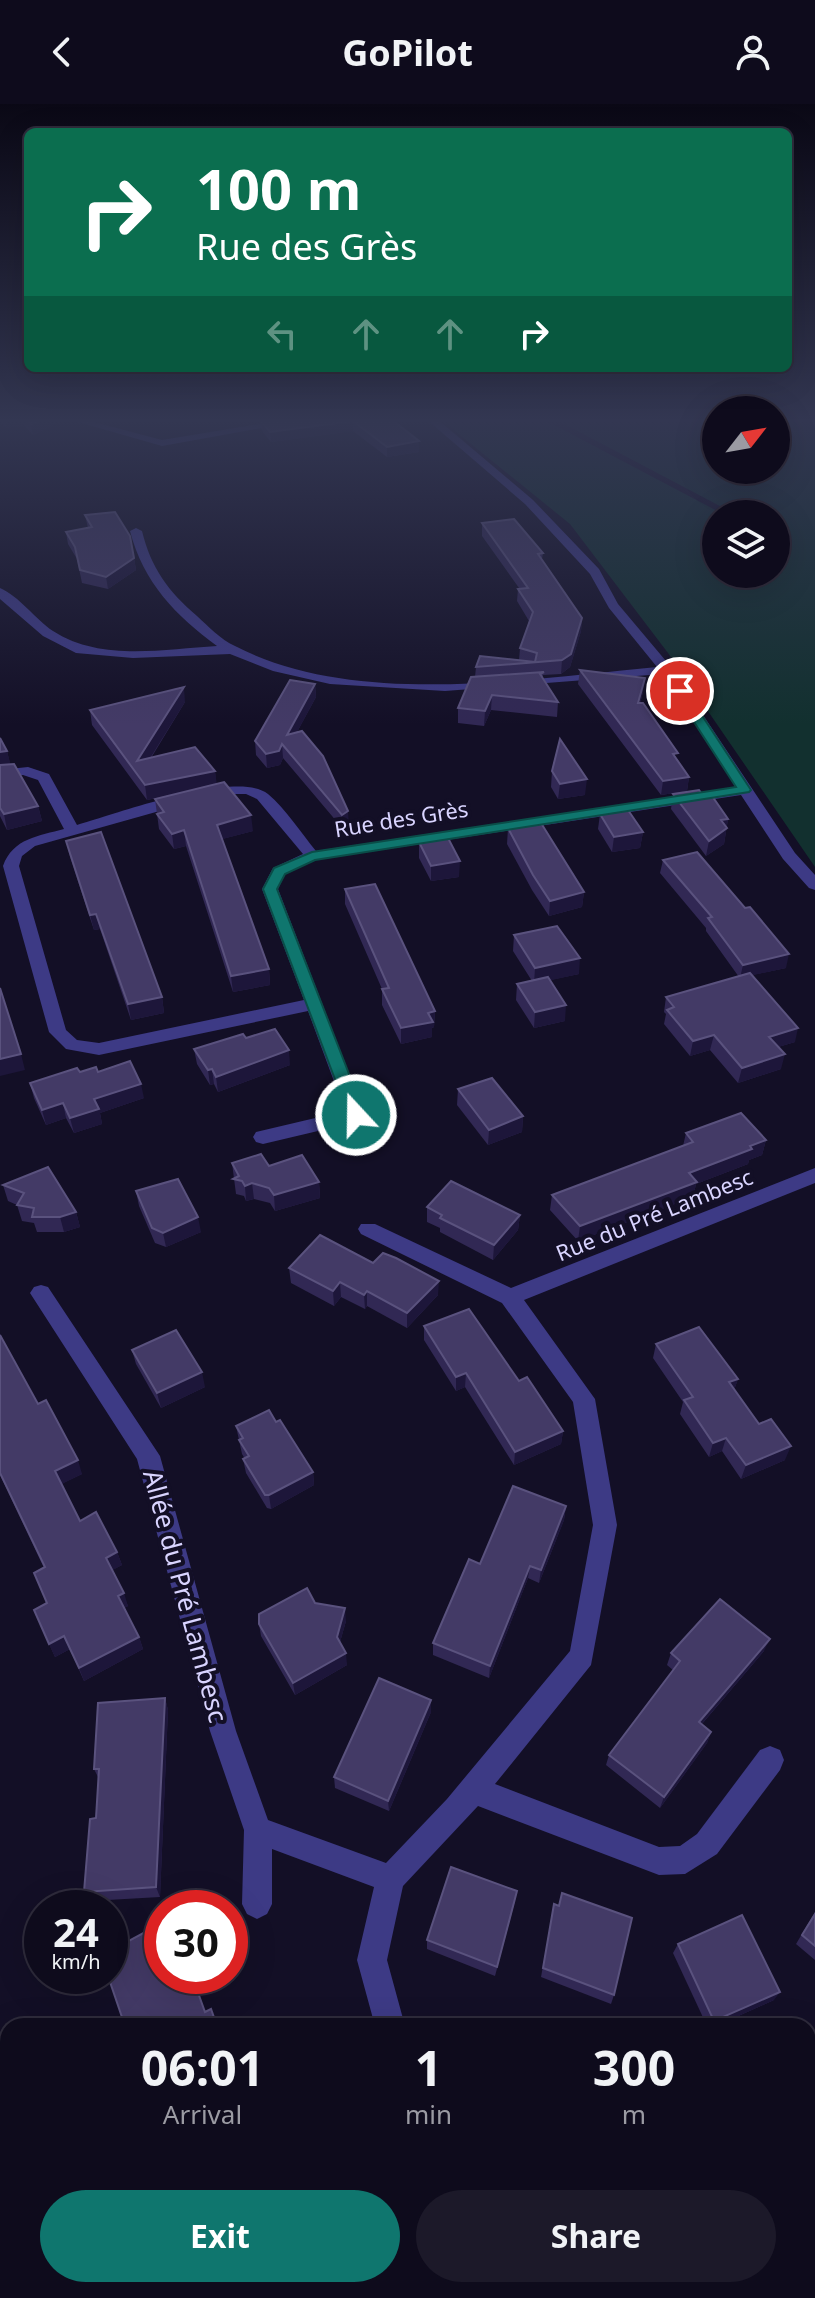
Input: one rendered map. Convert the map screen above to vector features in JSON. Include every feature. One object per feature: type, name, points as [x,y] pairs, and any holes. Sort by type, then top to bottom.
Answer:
[{"type":"street","points":[[547,520],[595,572],[625,623],[666,670],[789,856],[815,885]]},
{"type":"street","points":[[136,531],[142,561],[165,594],[231,650]]},
{"type":"street","points":[[0,592],[28,619],[78,649],[110,653],[231,650],[307,676],[390,684],[542,681],[666,670]]},
{"type":"street","points":[[0,774],[22,770],[37,772],[44,777],[73,831]]},
{"type":"street","points":[[312,856],[262,796],[248,790],[219,790],[30,843],[15,854],[11,866],[58,1032],[72,1045],[99,1049],[314,1004]]},
{"type":"street","name":"Rue des Grès","points":[[263,1137],[356,1115],[270,889],[279,871],[312,856],[744,790]]},
{"type":"street","name":"Rue du Pré Lambesc","points":[[510,1297],[815,1175]]},
{"type":"street","points":[[368,1229],[510,1297],[584,1399],[605,1525],[582,1656],[473,1790],[390,1879],[372,1960],[388,2018]]},
{"type":"street","name":"Allée du Pré Lambesc","points":[[41,1293],[148,1456],[223,1731],[258,1830],[257,1904]]},
{"type":"street","points":[[473,1790],[659,1861],[685,1860],[707,1844],[770,1760]]},
{"type":"street","points":[[258,1830],[390,1879]]},
{"type":"green space","points":[[566,520],[702,520],[702,588],[790,588],[790,520],[815,520],[815,867],[668,653]]},
{"type":"building","points":[[88,520],[120,520],[130,536],[134,558],[106,577],[80,570],[75,547],[66,532],[92,527]]},
{"type":"building","points":[[515,520],[543,553],[538,554],[582,618],[571,654],[562,660],[476,667],[480,656],[535,662],[537,653],[520,648],[533,612],[518,589],[528,588],[482,523]]},
{"type":"building","points":[[580,670],[645,678],[638,703],[643,703],[678,753],[673,754],[689,777],[663,781]]},
{"type":"building","points":[[544,672],[540,674],[558,702],[492,695],[485,711],[458,708],[471,677]]},
{"type":"building","points":[[290,680],[315,684],[287,735],[302,731],[323,756],[348,811],[342,815],[282,744],[279,751],[266,754],[255,741]]},
{"type":"building","points":[[184,687],[137,761],[195,747],[215,771],[145,785],[90,710]]},
{"type":"building","points":[[0,738],[7,751],[0,752]]},
{"type":"building","points":[[560,739],[587,779],[560,784],[552,771]]},
{"type":"building","points":[[14,764],[38,806],[4,814],[0,808],[0,765]]},
{"type":"building","points":[[224,782],[251,815],[217,825],[269,969],[231,976],[184,830],[172,834],[157,814],[164,812],[155,799]]},
{"type":"building","points":[[699,790],[705,798],[712,796],[728,819],[721,820],[727,828],[709,841],[673,794]]},
{"type":"building","points":[[628,810],[643,832],[614,837],[600,814]]},
{"type":"building","points":[[541,823],[584,892],[550,901],[533,875],[508,828]]},
{"type":"building","points":[[101,832],[162,997],[128,1004],[96,914],[90,915],[66,841]]},
{"type":"building","points":[[448,838],[460,861],[431,866],[419,842]]},
{"type":"building","points":[[697,852],[745,908],[750,907],[789,954],[743,965],[708,918],[712,917],[663,860]]},
{"type":"building","points":[[375,884],[435,1011],[428,1013],[433,1022],[401,1028],[382,989],[389,988],[345,889]]},
{"type":"building","points":[[557,926],[580,958],[535,968],[514,935]]},
{"type":"building","points":[[750,973],[798,1028],[769,1037],[785,1054],[742,1068],[714,1035],[693,1041],[667,1010],[674,1007],[666,997]]},
{"type":"building","points":[[548,977],[566,1005],[535,1012],[517,984]]},
{"type":"building","points":[[0,988],[21,1054],[0,1059]]},
{"type":"building","points":[[275,1029],[289,1050],[216,1077],[194,1049],[243,1034],[246,1038]]},
{"type":"building","points":[[130,1061],[141,1084],[94,1099],[99,1109],[70,1118],[63,1103],[42,1110],[30,1083],[77,1068],[80,1072],[96,1067],[98,1072]]},
{"type":"building","points":[[492,1078],[523,1116],[489,1130],[458,1089]]},
{"type":"building","points":[[741,1113],[766,1140],[750,1146],[752,1149],[689,1173],[697,1182],[580,1226],[552,1195],[693,1142],[686,1133]]},
{"type":"building","points":[[261,1154],[269,1166],[302,1155],[319,1182],[274,1195],[269,1188],[252,1183],[245,1186],[242,1181],[233,1179],[239,1176],[232,1163]]},
{"type":"building","points":[[48,1167],[76,1212],[60,1217],[32,1217],[34,1208],[17,1205],[24,1193],[3,1185]]},
{"type":"building","points":[[178,1179],[198,1217],[163,1233],[152,1228],[136,1191]]},
{"type":"building","points":[[451,1181],[520,1215],[494,1245],[440,1218],[442,1215],[427,1207]]},
{"type":"building","points":[[320,1235],[373,1263],[383,1253],[439,1281],[407,1313],[367,1291],[364,1295],[340,1282],[333,1291],[289,1268]]},
{"type":"building","points":[[469,1309],[519,1381],[527,1377],[563,1431],[515,1452],[466,1373],[456,1377],[424,1326]]},
{"type":"building","points":[[699,1327],[738,1379],[729,1382],[759,1424],[771,1419],[791,1446],[746,1465],[726,1438],[713,1443],[684,1400],[693,1397],[656,1344]]},
{"type":"building","points":[[176,1330],[202,1372],[157,1393],[132,1350]]},
{"type":"building","points":[[0,1335],[38,1404],[46,1400],[78,1460],[55,1471],[80,1521],[96,1512],[117,1552],[106,1558],[124,1593],[118,1596],[139,1637],[79,1668],[64,1636],[49,1644],[34,1610],[47,1603],[34,1573],[45,1567],[0,1473]]},
{"type":"building","points":[[269,1410],[276,1422],[280,1420],[313,1472],[265,1495],[243,1459],[249,1456],[239,1440],[243,1438],[236,1426]]},
{"type":"building","points":[[513,1486],[566,1506],[541,1570],[530,1566],[490,1666],[433,1643],[469,1559],[480,1564]]},
{"type":"building","points":[[307,1588],[315,1603],[345,1608],[337,1637],[346,1653],[293,1683],[259,1624],[259,1614]]},
{"type":"building","points":[[720,1599],[770,1639],[699,1722],[711,1732],[664,1797],[609,1755],[680,1661],[671,1653]]},
{"type":"building","points":[[379,1678],[431,1700],[388,1801],[334,1777]]},
{"type":"building","points":[[165,1698],[156,1887],[84,1890],[90,1819],[96,1818],[99,1769],[94,1769],[98,1703]]},
{"type":"building","points":[[451,1867],[517,1891],[497,1967],[427,1940]]},
{"type":"building","points":[[562,1893],[632,1918],[614,1995],[543,1968],[554,1904],[559,1906]]},
{"type":"building","points":[[815,1914],[815,1946],[802,1935]]},
{"type":"building","points":[[742,1915],[780,1992],[721,2018],[713,2018],[678,1944]]},
{"type":"building","points":[[144,1933],[144,1994],[198,1994],[205,2012],[211,2009],[214,2018],[122,2018],[114,1994],[128,1994],[128,1941]]},
{"type":"route","points":[[356,1115],[270,889],[279,871],[312,856],[744,790],[680,691]]}]
